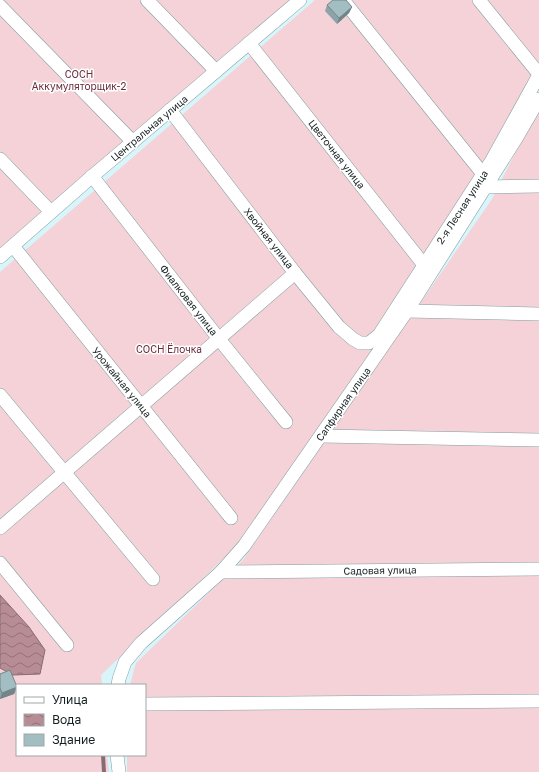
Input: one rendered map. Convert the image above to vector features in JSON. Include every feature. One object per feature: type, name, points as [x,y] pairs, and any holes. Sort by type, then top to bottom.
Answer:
[{"type":"street","points":[[147,0],[216,71]]},
{"type":"street","points":[[343,0],[483,174]]},
{"type":"street","points":[[479,0],[539,75]]},
{"type":"street","name":"Центральная улица","points":[[0,258],[92,176],[297,1]]},
{"type":"street","points":[[0,6],[133,142]]},
{"type":"street","name":"Цветочная улица","points":[[249,43],[424,265]]},
{"type":"street","name":"2-я Лесная улица","points":[[379,335],[492,160],[539,75]]},
{"type":"street","name":"Сапфирная улица","points":[[118,684],[125,662],[141,643],[221,572],[244,546],[407,311],[518,138],[539,99]]},
{"type":"street","name":"Хвойная улица","points":[[170,110],[295,273],[340,327],[352,339],[360,343],[369,343],[379,335]]},
{"type":"street","points":[[0,159],[51,212]]},
{"type":"street","name":"Фиалковая улица","points":[[92,176],[286,422]]},
{"type":"street","points":[[486,187],[539,186]]},
{"type":"street","name":"Урожайная улица","points":[[13,246],[232,518]]},
{"type":"street","points":[[0,528],[295,273]]},
{"type":"street","points":[[407,311],[539,314]]},
{"type":"street","points":[[0,395],[153,579]]},
{"type":"street","points":[[321,436],[539,440]]},
{"type":"street","points":[[0,563],[67,644]]},
{"type":"street","name":"Садовая улица","points":[[221,572],[539,569]]},
{"type":"street","points":[[146,704],[539,701]]},
{"type":"street","points":[[117,756],[119,772]]},
{"type":"green space","name":"СОСН Аккумуляторщик-2","points":[[0,0],[292,0],[0,253]]},
{"type":"green space","name":"СОСН Ёлочка","points":[[315,0],[539,0],[539,85],[372,353],[240,543],[101,675],[102,684],[16,684],[16,756],[107,756],[109,772],[0,772],[0,272]]},
{"type":"green space","points":[[539,105],[539,772],[127,772],[127,756],[146,756],[146,684],[130,684],[136,663],[243,560],[492,199]]},
{"type":"water","points":[[0,595],[29,627],[45,650],[40,674],[13,675],[0,668]]},
{"type":"building","points":[[333,0],[346,0],[352,7],[339,18],[327,5]]},
{"type":"building","points":[[10,670],[16,687],[2,693],[0,688],[0,674]]},
{"type":"waterway","points":[[103,756],[104,772]]}]
